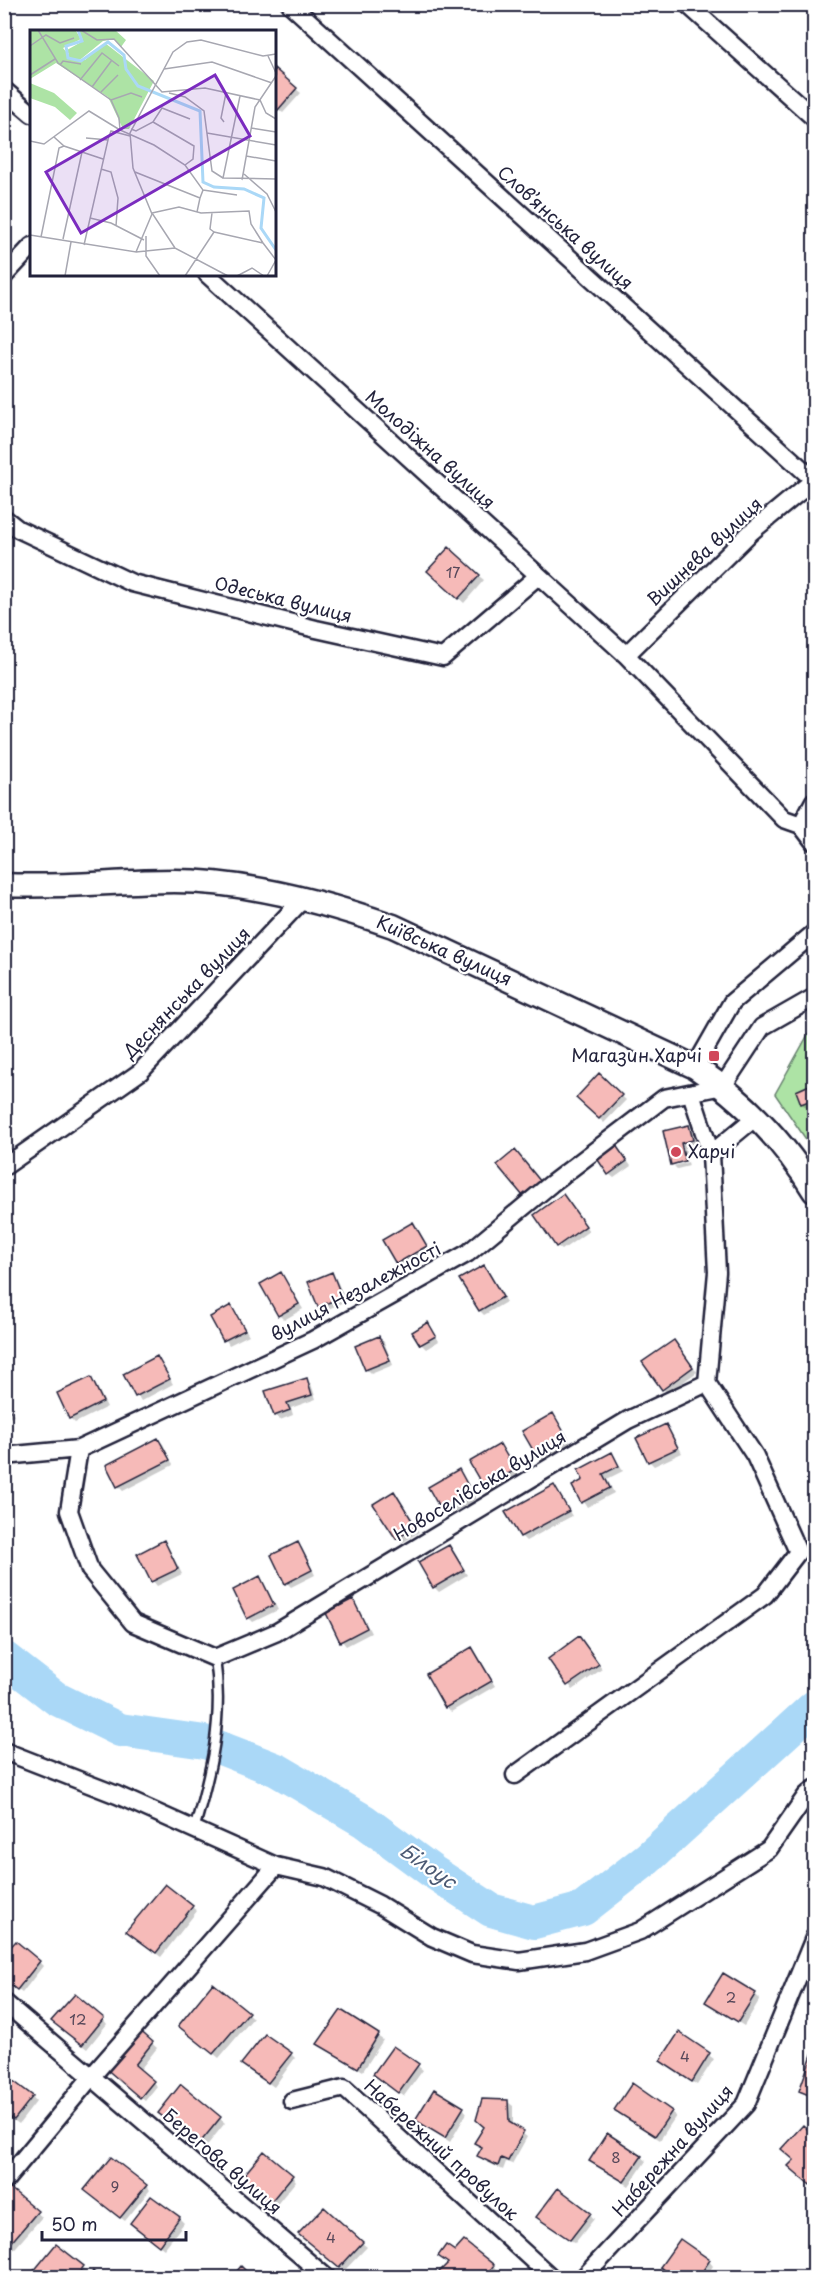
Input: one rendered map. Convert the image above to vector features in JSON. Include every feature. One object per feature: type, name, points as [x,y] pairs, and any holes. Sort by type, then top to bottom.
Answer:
[{"type":"main road","name":"Київська вулиця","points":[[4,885],[99,885],[174,881],[220,884],[303,900],[348,911],[393,926],[695,1066],[723,1086],[757,1116],[779,1140],[814,1191]]},
{"type":"street","name":"Словʼянська вулиця","points":[[290,4],[814,480]]},
{"type":"street","points":[[687,4],[814,118]]},
{"type":"street","points":[[4,90],[30,112]]},
{"type":"street","points":[[4,276],[30,248]]},
{"type":"street","name":"Молодіжна вулиця","points":[[209,276],[626,655],[784,819],[801,825]]},
{"type":"street","name":"Вишнева вулиця","points":[[626,655],[751,532],[814,480]]},
{"type":"street","name":"Одеська вулиця","points":[[4,518],[18,529],[132,583],[316,629],[443,657],[538,576]]},
{"type":"street","points":[[814,801],[801,825],[814,842]]},
{"type":"street","name":"Деснянська вулиця","points":[[4,1167],[140,1072],[303,900]]},
{"type":"street","points":[[695,1066],[732,1002],[814,933]]},
{"type":"street","points":[[723,1086],[762,1027],[813,999]]},
{"type":"street","name":"вулиця Незалежності","points":[[4,1456],[80,1449],[313,1340],[468,1253],[551,1184],[664,1098],[723,1086]]},
{"type":"street","points":[[514,1775],[765,1595],[798,1552],[755,1456],[707,1383],[717,1272],[711,1154],[691,1093]]},
{"type":"street","points":[[711,1154],[757,1116]]},
{"type":"street","name":"Новоселівська вулиця","points":[[215,1658],[277,1632],[628,1420],[707,1383]]},
{"type":"street","points":[[80,1449],[69,1511],[90,1570],[133,1623],[215,1658]]},
{"type":"street","points":[[4,1751],[117,1795],[276,1866],[324,1876],[380,1905],[432,1937],[472,1954],[519,1961],[585,1951],[640,1931],[769,1849],[806,1796],[814,1789]]},
{"type":"street","points":[[4,2182],[92,2076],[276,1866]]},
{"type":"street","name":"Набережна вулиця","points":[[582,2277],[746,2103],[814,1938]]},
{"type":"street","name":"Берегова вулиця","points":[[4,2002],[327,2277]]},
{"type":"street","name":"Набережний провулок","points":[[292,2101],[344,2088],[552,2277]]},
{"type":"lane","points":[[194,1830],[213,1759],[218,1729],[219,1686],[215,1658]]},
{"type":"green space","points":[[809,1033],[814,1035],[814,1151],[775,1094]]},
{"type":"building","points":[[276,70],[297,88],[278,110],[276,108]]},
{"type":"building","points":[[449,547],[480,575],[458,599],[427,571]]},
{"type":"building","points":[[599,1073],[622,1095],[599,1119],[576,1098]]},
{"type":"building","points":[[814,1083],[814,1099],[801,1104],[796,1091]]},
{"type":"building","name":"Харчі","points":[[689,1125],[693,1140],[681,1143],[685,1161],[671,1165],[663,1131]]},
{"type":"building","points":[[615,1144],[627,1161],[608,1175],[596,1157]]},
{"type":"building","points":[[515,1150],[541,1182],[523,1196],[497,1165]]},
{"type":"building","points":[[563,1194],[586,1226],[556,1247],[534,1215]]},
{"type":"building","points":[[413,1222],[427,1246],[396,1264],[382,1240]]},
{"type":"building","points":[[484,1265],[503,1297],[479,1311],[459,1279]]},
{"type":"building","points":[[281,1272],[299,1304],[278,1316],[260,1284]]},
{"type":"building","points":[[332,1272],[342,1297],[318,1307],[308,1282]]},
{"type":"building","points":[[231,1305],[245,1330],[223,1341],[210,1317]]},
{"type":"building","points":[[428,1322],[436,1336],[420,1345],[412,1332]]},
{"type":"building","points":[[379,1336],[390,1360],[365,1370],[355,1346]]},
{"type":"building","points":[[674,1340],[693,1367],[662,1390],[642,1362]]},
{"type":"building","points":[[157,1356],[170,1379],[135,1397],[123,1374]]},
{"type":"building","points":[[91,1377],[103,1402],[69,1419],[57,1393]]},
{"type":"building","points":[[307,1378],[312,1395],[287,1403],[290,1410],[274,1416],[265,1391]]},
{"type":"building","points":[[4,1399],[10,1411],[4,1414]]},
{"type":"building","points":[[553,1413],[568,1439],[537,1457],[522,1431]]},
{"type":"building","points":[[666,1424],[678,1448],[648,1462],[636,1438]]},
{"type":"building","points":[[158,1438],[170,1460],[117,1487],[106,1465]]},
{"type":"building","points":[[500,1444],[515,1470],[484,1488],[469,1462]]},
{"type":"building","points":[[612,1452],[619,1466],[603,1474],[610,1488],[581,1503],[572,1486],[583,1480],[578,1470]]},
{"type":"building","points":[[459,1469],[473,1495],[442,1512],[428,1487]]},
{"type":"building","points":[[554,1485],[569,1511],[520,1537],[505,1512]]},
{"type":"building","points":[[394,1491],[416,1527],[396,1539],[373,1504]]},
{"type":"building","points":[[164,1540],[178,1569],[151,1582],[137,1554]]},
{"type":"building","points":[[298,1542],[312,1570],[285,1584],[271,1555]]},
{"type":"building","points":[[449,1545],[464,1570],[433,1588],[418,1562]]},
{"type":"building","points":[[260,1576],[274,1605],[247,1619],[233,1590]]},
{"type":"building","points":[[353,1599],[367,1628],[340,1642],[326,1613]]},
{"type":"building","points":[[579,1636],[599,1664],[567,1686],[548,1659]]},
{"type":"building","points":[[472,1647],[492,1681],[445,1708],[426,1674]]},
{"type":"building","points":[[165,1884],[193,1906],[156,1953],[126,1931]]},
{"type":"building","points":[[16,1941],[40,1961],[17,1990],[4,1980],[4,1954]]},
{"type":"building","points":[[723,1973],[756,1993],[738,2022],[705,2002]]},
{"type":"building","points":[[213,1983],[249,2012],[213,2054],[178,2026]]},
{"type":"building","points":[[75,1994],[104,2018],[82,2045],[51,2021]]},
{"type":"building","points":[[341,2010],[379,2034],[358,2068],[317,2044]]},
{"type":"building","points":[[137,2028],[153,2042],[135,2065],[154,2081],[140,2098],[104,2067]]},
{"type":"building","points":[[679,2032],[710,2053],[692,2082],[660,2061]]},
{"type":"building","points":[[265,2034],[292,2053],[268,2083],[241,2064]]},
{"type":"building","points":[[393,2046],[419,2064],[398,2093],[373,2074]]},
{"type":"building","points":[[814,2049],[814,2097],[799,2091]]},
{"type":"building","points":[[4,2074],[33,2096],[14,2120],[4,2113]]},
{"type":"building","points":[[632,2083],[672,2111],[655,2136],[614,2110]]},
{"type":"building","points":[[181,2084],[221,2117],[199,2144],[158,2113]]},
{"type":"building","points":[[434,2089],[464,2107],[445,2138],[415,2120]]},
{"type":"building","points":[[482,2099],[508,2100],[509,2122],[524,2131],[508,2161],[501,2158],[498,2166],[477,2156],[482,2147],[474,2143],[484,2127],[476,2120]]},
{"type":"building","points":[[803,2125],[814,2135],[814,2179],[810,2185],[788,2166],[794,2160],[781,2149]]},
{"type":"building","points":[[607,2133],[642,2156],[624,2182],[589,2161]]},
{"type":"building","points":[[264,2151],[293,2175],[269,2204],[239,2181]]},
{"type":"building","points":[[111,2157],[147,2185],[120,2218],[84,2190]]},
{"type":"building","points":[[10,2188],[38,2211],[4,2251],[4,2194]]},
{"type":"building","points":[[558,2188],[591,2213],[570,2240],[536,2217]]},
{"type":"building","points":[[151,2196],[180,2217],[159,2246],[130,2223]]},
{"type":"building","points":[[324,2207],[363,2242],[339,2268],[298,2234]]},
{"type":"building","points":[[680,2239],[710,2260],[698,2278],[675,2278],[660,2267]]},
{"type":"building","points":[[464,2241],[494,2265],[484,2278],[445,2278],[439,2272],[448,2263],[438,2256],[446,2245],[455,2251]]},
{"type":"building","points":[[56,2244],[84,2266],[75,2278],[28,2278]]},
{"type":"building","points":[[241,2266],[253,2278],[231,2278]]},
{"type":"building","points":[[93,2271],[100,2278],[88,2278]]},
{"type":"waterway","name":"Білоус","points":[[4,1658],[57,1699],[120,1730],[205,1742],[277,1770],[364,1821],[433,1872],[491,1910],[534,1922],[583,1909],[647,1859],[814,1707]]},
{"type":"place","name":"Магазин Харчі","points":[[714,1056]]},
{"type":"place","name":"Харчі","points":[[676,1152]]}]
